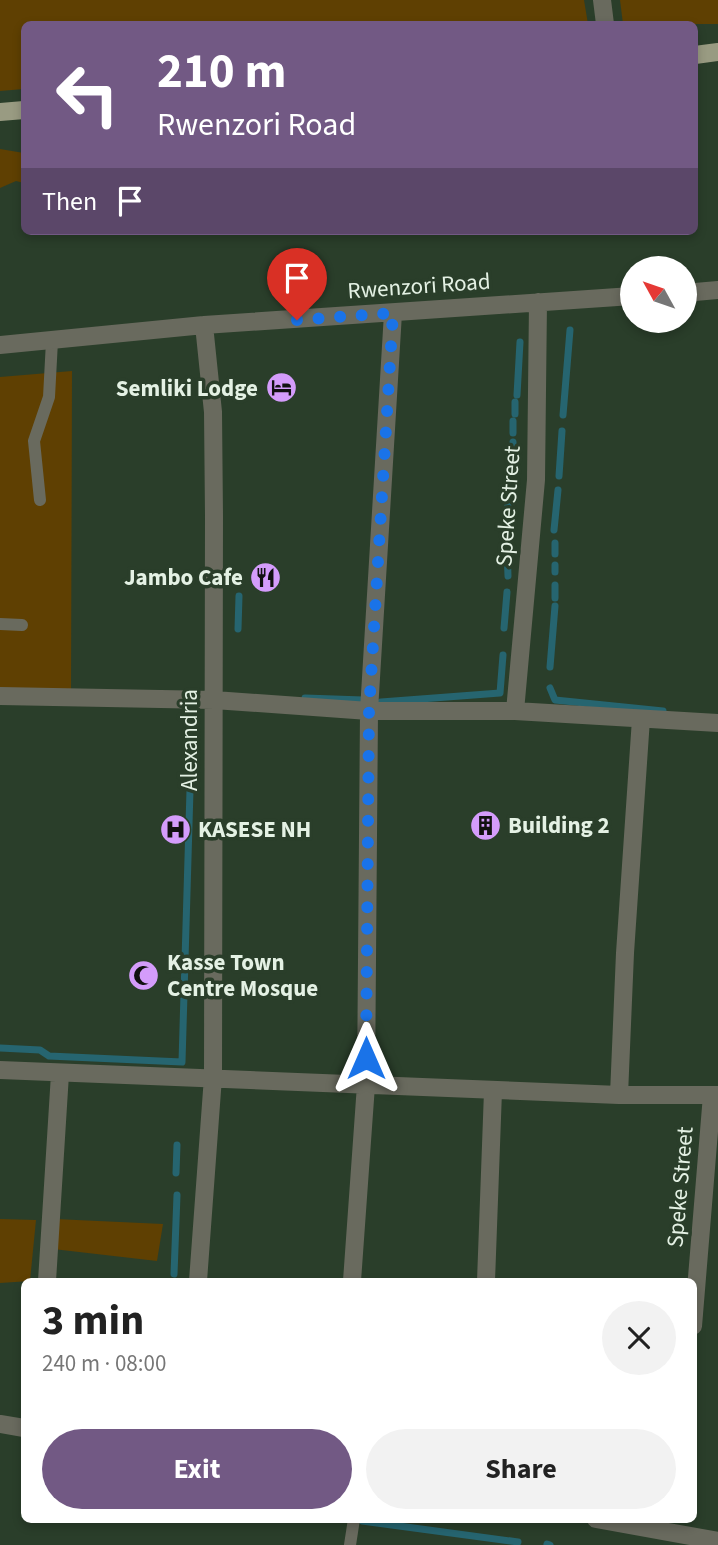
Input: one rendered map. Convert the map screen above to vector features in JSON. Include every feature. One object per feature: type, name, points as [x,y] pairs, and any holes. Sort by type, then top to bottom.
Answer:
[{"type":"main road","points":[[698,55],[718,52]]},
{"type":"main road","points":[[0,112],[21,110]]},
{"type":"street","points":[[602,0],[605,21]]},
{"type":"street","points":[[697,292],[718,290]]},
{"type":"street","name":"Rwenzori Road","points":[[0,345],[204,325],[620,297]]},
{"type":"street","name":"Speke Street","points":[[515,711],[535,505],[538,302]]},
{"type":"street","points":[[352,1278],[366,1085],[369,711],[393,313]]},
{"type":"street","name":"Alexandria","points":[[198,1278],[213,1077],[213,412],[204,325]]},
{"type":"street","points":[[0,696],[214,701],[369,711],[515,711],[718,723]]},
{"type":"street","points":[[619,1095],[625,953],[641,719]]},
{"type":"street","points":[[0,1070],[493,1091],[715,1095]]},
{"type":"street","points":[[47,1278],[60,1074]]},
{"type":"street","points":[[486,1278],[493,1091]]},
{"type":"street","name":"Speke Street","points":[[697,1284],[715,1095]]},
{"type":"street","points":[[0,1424],[21,1427]]},
{"type":"street","points":[[619,1523],[718,1541]]},
{"type":"lane","points":[[40,500],[34,441],[49,397],[52,341]]},
{"type":"lane","points":[[0,624],[22,625]]},
{"type":"lane","points":[[350,1545],[353,1523]]},
{"type":"shaded area","points":[[0,0],[584,0],[588,21],[21,21],[21,89],[0,91]]},
{"type":"shaded area","points":[[620,0],[718,0],[718,24],[698,24],[698,21],[623,21]]},
{"type":"shaded area","points":[[0,149],[21,152],[21,182],[16,181],[0,188]]},
{"type":"shaded area","points":[[72,371],[71,701],[0,696],[0,377]]},
{"type":"shaded area","points":[[0,1219],[36,1220],[30,1278],[0,1283]]},
{"type":"shaded area","points":[[55,1219],[163,1224],[157,1261],[53,1249]]},
{"type":"waterway","points":[[563,415],[570,330]]},
{"type":"waterway","points":[[517,395],[520,342]]},
{"type":"waterway","points":[[515,402],[515,414]]},
{"type":"waterway","points":[[513,421],[513,433]]},
{"type":"waterway","points":[[559,476],[562,431]]},
{"type":"waterway","points":[[513,442],[513,455]]},
{"type":"waterway","points":[[507,513],[513,466]]},
{"type":"waterway","points":[[554,530],[558,490]]},
{"type":"waterway","points":[[506,522],[508,576]]},
{"type":"waterway","points":[[555,543],[555,554]]},
{"type":"waterway","points":[[555,565],[555,572]]},
{"type":"waterway","points":[[555,585],[555,598]]},
{"type":"waterway","points":[[504,628],[507,592]]},
{"type":"waterway","points":[[238,629],[239,596]]},
{"type":"waterway","points":[[550,667],[555,606]]},
{"type":"waterway","points":[[381,702],[500,693],[503,655]]},
{"type":"waterway","points":[[550,688],[555,700],[663,711]]},
{"type":"waterway","points":[[305,698],[363,700]]},
{"type":"waterway","points":[[0,1048],[40,1050],[49,1056],[182,1062],[191,756]]},
{"type":"waterway","points":[[176,1173],[177,1145]]},
{"type":"waterway","points":[[174,1274],[177,1195]]},
{"type":"waterway","points":[[377,1523],[518,1542]]},
{"type":"place","name":"Semliki Lodge","points":[[281,388]]},
{"type":"place","name":"Jambo Cafe","points":[[266,577]]},
{"type":"place","name":"Building 2","points":[[485,825]]},
{"type":"place","name":"KASESE NH","points":[[175,829]]},
{"type":"place","name":"Kasse Town Centre Mosque","points":[[144,975]]},
{"type":"route","points":[[297,320],[393,313],[369,711],[366,1058]]}]
